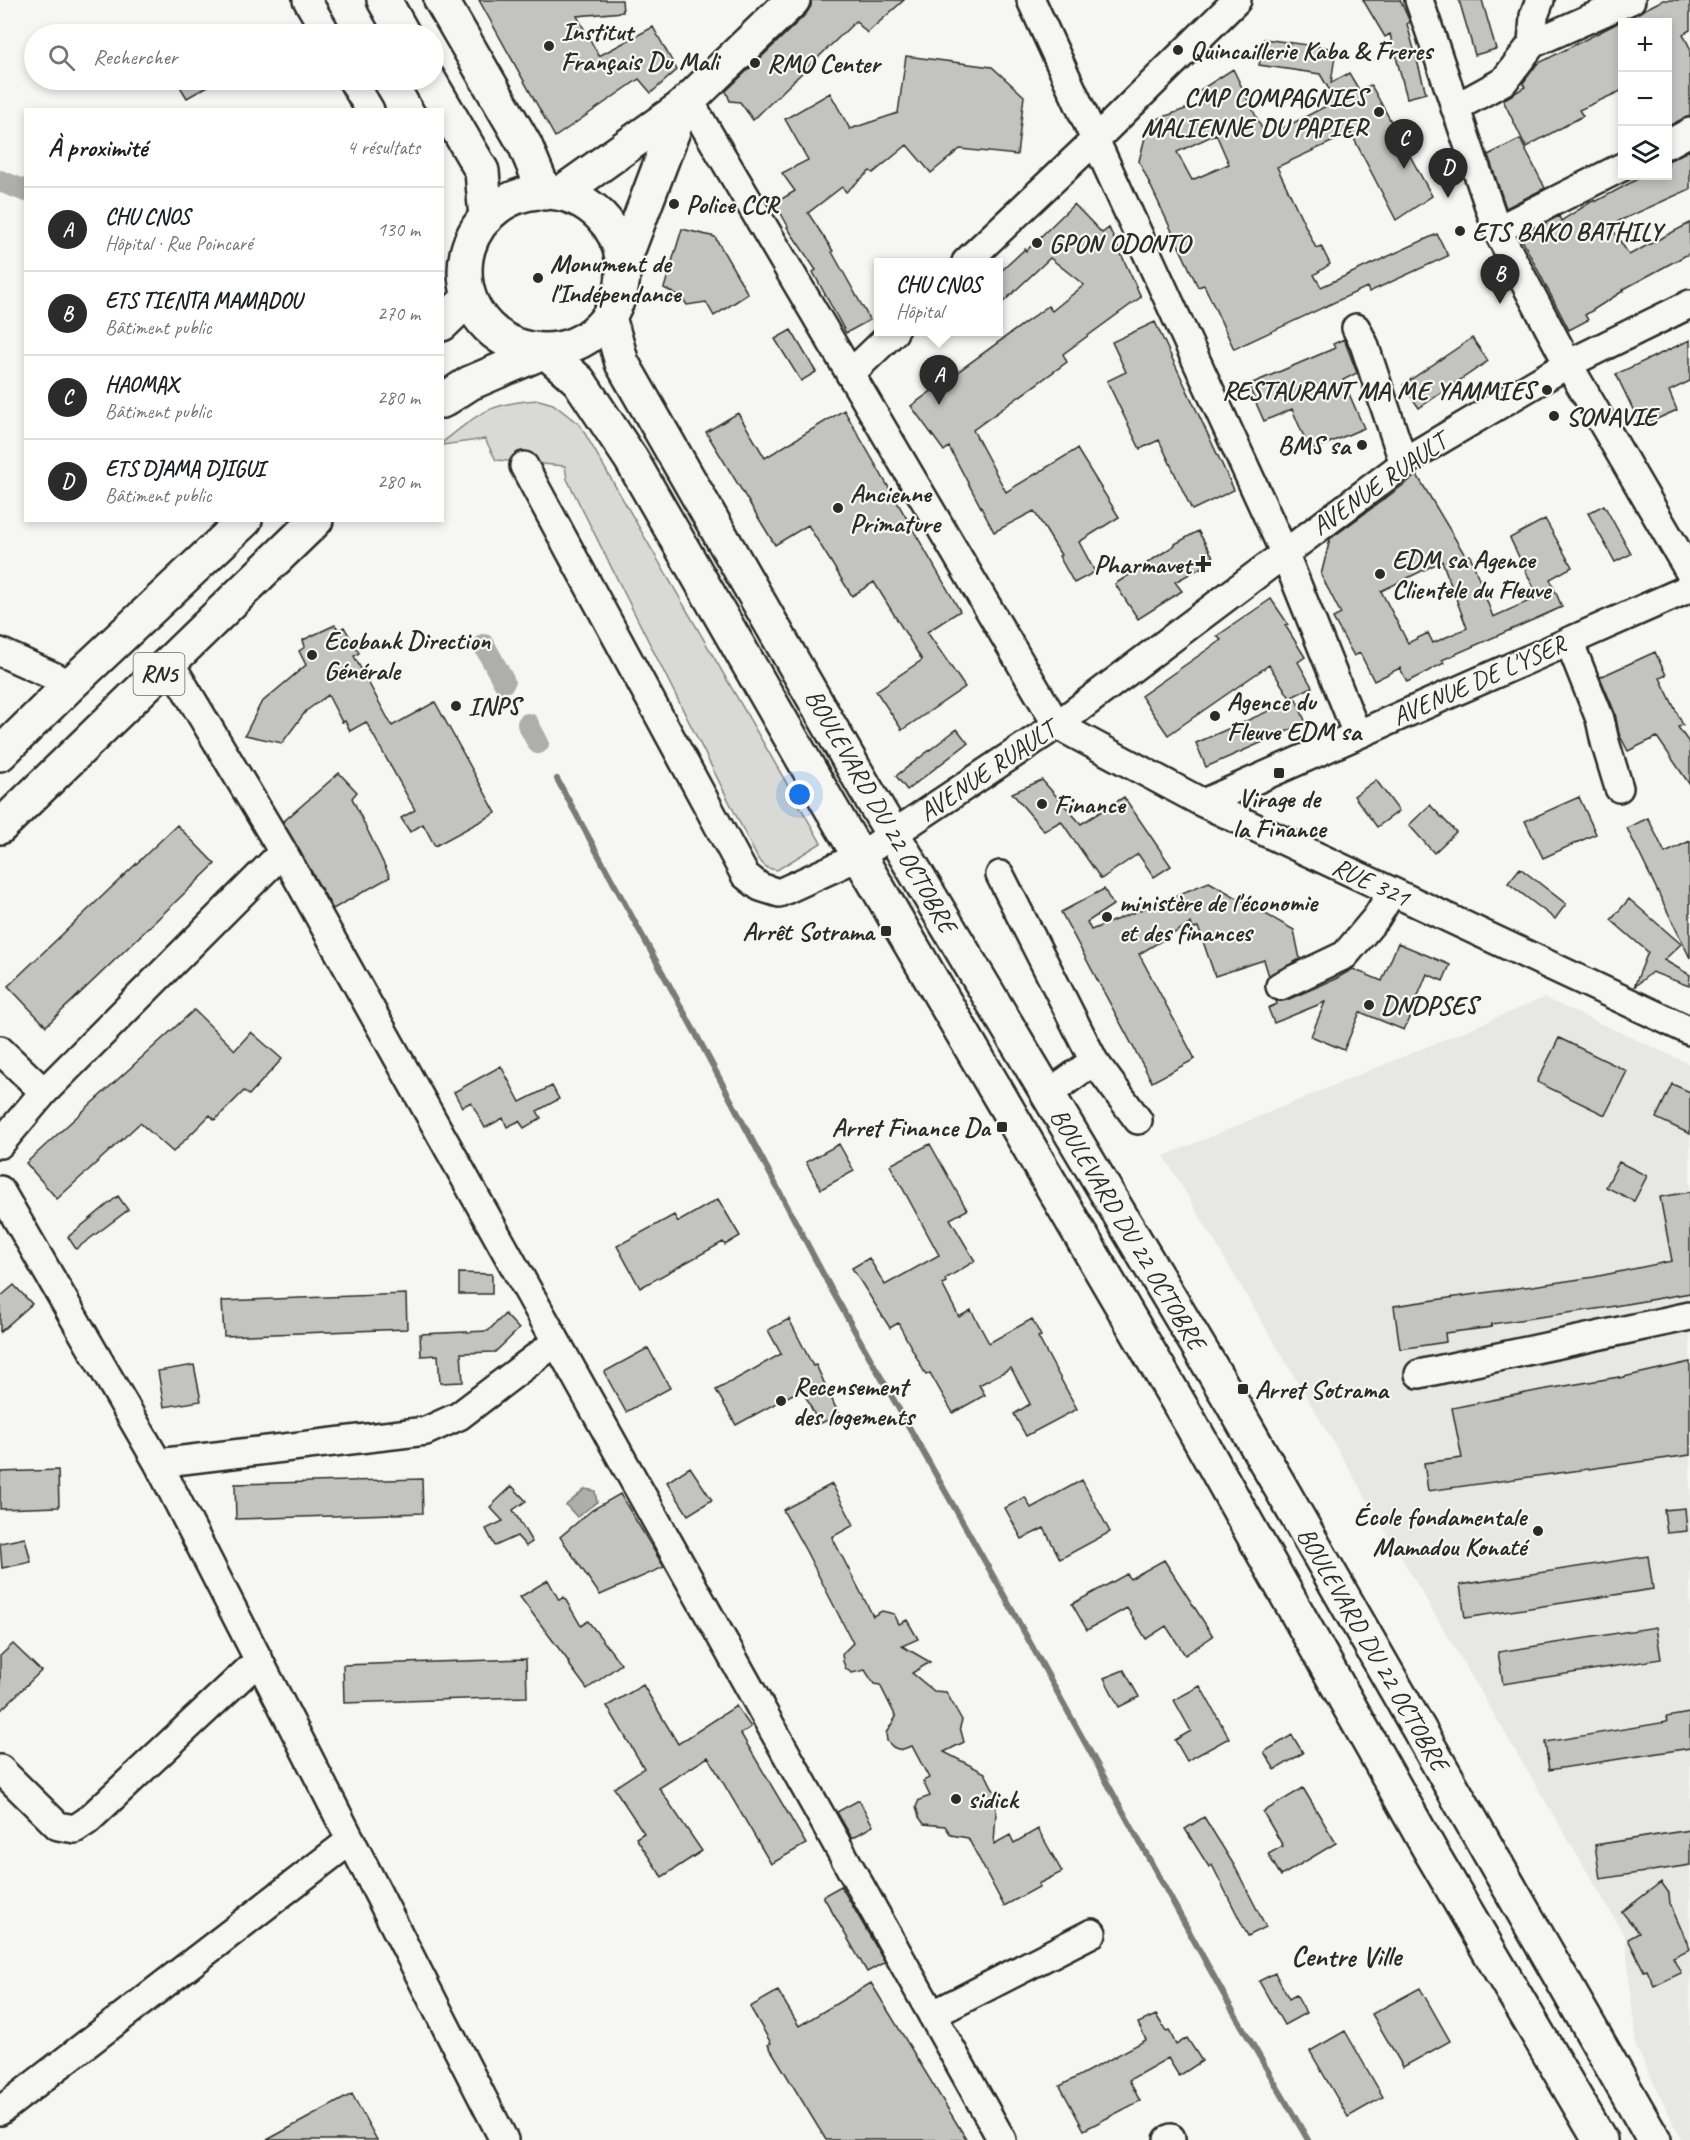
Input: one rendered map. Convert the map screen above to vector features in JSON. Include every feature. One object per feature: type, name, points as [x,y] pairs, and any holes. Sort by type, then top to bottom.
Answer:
[{"type":"main road","points":[[384,0],[398,24]]},
{"type":"main road","points":[[441,0],[553,193]]},
{"type":"main road","points":[[553,193],[685,103],[793,0]]},
{"type":"main road","points":[[435,90],[482,171],[486,218]]},
{"type":"main road","points":[[623,262],[685,103]]},
{"type":"main road","points":[[444,400],[470,383],[545,351],[582,342],[597,331],[609,317],[618,300],[623,281],[623,262],[618,244],[606,223],[587,202],[553,193],[524,196],[503,204],[486,218],[473,235],[466,256],[464,277],[453,306],[481,320],[498,337],[521,348],[545,351]]},
{"type":"main road","name":"BOULEVARD DU 22 OCTOBRE","points":[[609,317],[622,363],[893,834],[1237,1412],[1654,2140]]},
{"type":"main road","name":"BOULEVARD DU 22 OCTOBRE","points":[[545,351],[579,381],[631,459],[1185,1413],[1431,1852],[1600,2140]]},
{"type":"main road","name":"RN5","points":[[0,754],[243,522]]},
{"type":"main road","name":"RN5","points":[[0,827],[314,522]]},
{"type":"street","points":[[307,0],[321,24]]},
{"type":"street","points":[[1031,0],[1284,552],[1357,734]]},
{"type":"street","points":[[970,258],[1094,141],[1211,9],[1237,0]]},
{"type":"street","points":[[1419,0],[1497,230],[1568,364],[1690,573]]},
{"type":"street","points":[[1532,44],[1534,16],[1540,0]]},
{"type":"street","points":[[1455,108],[1504,81],[1532,44],[1631,0]]},
{"type":"street","points":[[358,90],[369,108]]},
{"type":"street","points":[[685,103],[850,374],[1057,725]]},
{"type":"street","points":[[1672,142],[1690,132]]},
{"type":"street","points":[[1497,230],[1618,170]]},
{"type":"street","name":"AVENUE RUAULT","points":[[524,466],[745,875],[760,888],[779,893],[860,856],[1057,725],[1418,453],[1568,364],[1690,304]]},
{"type":"street","points":[[1356,328],[1364,344],[1404,464]]},
{"type":"street","points":[[850,374],[890,336]]},
{"type":"street","name":"AVENUE DE L'YSER","points":[[1203,803],[1690,588]]},
{"type":"street","points":[[1569,641],[1600,719],[1620,788]]},
{"type":"street","points":[[0,652],[71,684]]},
{"type":"street","points":[[170,663],[283,852],[1002,2140]]},
{"type":"street","name":"RUE 321","points":[[1057,725],[1203,803],[1690,1031]]},
{"type":"street","points":[[0,1144],[44,1092],[283,852]]},
{"type":"street","points":[[1000,875],[1094,1061],[1138,1120]]},
{"type":"street","points":[[1280,986],[1345,955],[1376,918],[1392,892]]},
{"type":"street","points":[[0,1050],[44,1092]]},
{"type":"street","points":[[1048,1094],[1094,1061]]},
{"type":"street","points":[[0,1190],[158,1463],[504,2140]]},
{"type":"street","points":[[1419,1374],[1690,1316]]},
{"type":"street","points":[[158,1463],[426,1431],[459,1416],[556,1342]]},
{"type":"street","points":[[0,1768],[58,1826],[75,1829],[96,1813],[259,1660]]},
{"type":"street","points":[[0,2111],[351,1840]]},
{"type":"street","points":[[932,2015],[1092,1933]]},
{"type":"shaded area","points":[[539,400],[553,404],[580,425],[821,843],[777,870],[767,868],[758,859],[567,479],[565,466],[496,460],[485,439],[444,445],[444,441],[455,432],[486,411],[522,401]]},
{"type":"shaded area","name":"École fondamentale Mamadou Konaté","points":[[1544,998],[1690,1064],[1690,2140],[1682,2140],[1636,2047],[1625,1936],[1164,1156]]},
{"type":"shaded area","points":[[585,1489],[595,1491],[597,1502],[577,1517],[566,1505]]},
{"type":"building","name":"Institut Français Du Mali","points":[[479,0],[622,0],[623,12],[577,16],[599,56],[653,27],[677,70],[651,93],[639,79],[555,137]]},
{"type":"building","points":[[811,0],[904,0],[867,33],[856,21],[753,120],[740,102],[730,101],[726,91],[806,14],[811,6]]},
{"type":"building","points":[[1363,0],[1400,0],[1410,22],[1407,24],[1426,93],[1407,98],[1390,34],[1385,37]]},
{"type":"building","points":[[1459,0],[1482,0],[1496,49],[1475,55]]},
{"type":"building","points":[[1663,0],[1690,0],[1690,30],[1683,34],[1690,48],[1690,116],[1672,124],[1672,18],[1628,18]]},
{"type":"building","points":[[1618,23],[1618,92],[1579,110],[1583,116],[1526,147],[1503,100],[1525,87],[1523,83],[1537,64]]},
{"type":"building","points":[[1264,39],[1336,49],[1331,83],[1349,73],[1359,90],[1371,85],[1432,196],[1396,220],[1351,133],[1277,167],[1316,248],[1321,246],[1330,264],[1314,275],[1321,287],[1437,234],[1448,256],[1369,292],[1367,287],[1234,349],[1204,285],[1198,287],[1139,161],[1149,122],[1202,103],[1197,92],[1233,69],[1266,137],[1336,101],[1320,74],[1259,65]],"holes":[[[1216,134],[1229,164],[1192,180],[1177,152]]]},
{"type":"building","points":[[906,56],[992,67],[1024,96],[1017,155],[960,149],[931,173],[907,145],[873,173],[870,171],[846,192],[842,187],[808,213],[833,251],[870,320],[846,333],[813,272],[816,270],[787,227],[775,203],[795,191],[782,173],[808,160],[785,119],[830,93],[850,129],[898,113]]},
{"type":"building","points":[[182,90],[201,90],[187,98]]},
{"type":"building","points":[[1520,139],[1545,188],[1506,208],[1488,155]]},
{"type":"building","points":[[1690,150],[1690,189],[1610,225],[1629,255],[1690,223],[1690,253],[1622,290],[1585,315],[1588,320],[1569,330],[1520,236],[1559,216],[1561,221],[1594,200],[1595,202],[1636,180],[1672,180],[1672,159]]},
{"type":"building","points":[[1074,204],[1102,233],[1109,228],[1141,297],[1063,354],[1067,362],[973,430],[1006,492],[1077,449],[1119,517],[1079,542],[1095,572],[1074,583],[1059,556],[1061,555],[1034,511],[994,532],[949,447],[944,451],[911,406],[1048,306],[1052,311],[1084,285],[1050,258],[1003,302],[1003,269],[1025,249],[1026,251]]},
{"type":"building","points":[[682,229],[715,237],[748,294],[714,316],[706,302],[687,305],[682,297],[664,288]]},
{"type":"building","points":[[1155,322],[1234,490],[1192,510],[1159,440],[1140,449],[1107,381],[1126,372],[1112,342]]},
{"type":"building","points":[[791,330],[816,372],[801,381],[775,339]]},
{"type":"building","points":[[1472,338],[1488,361],[1419,408],[1403,385]]},
{"type":"building","points":[[1344,339],[1357,373],[1343,380],[1364,428],[1310,451],[1292,409],[1264,421],[1248,385],[1335,348],[1333,344]]},
{"type":"building","points":[[1690,340],[1690,381],[1669,391],[1677,410],[1641,426],[1616,374]]},
{"type":"building","points":[[844,410],[960,611],[927,632],[965,687],[902,730],[876,691],[922,660],[874,582],[852,596],[808,525],[775,545],[706,432],[738,413],[765,458]]},
{"type":"building","points":[[1417,475],[1466,557],[1470,555],[1493,617],[1538,597],[1510,538],[1545,519],[1572,567],[1550,579],[1562,607],[1442,660],[1444,663],[1407,682],[1400,668],[1374,681],[1360,653],[1354,656],[1333,618],[1341,614],[1321,575],[1330,539]],"holes":[[[1442,561],[1467,628],[1433,643],[1428,633],[1408,643],[1381,591]]]},
{"type":"building","points":[[1604,505],[1631,554],[1615,562],[1588,513]]},
{"type":"building","points":[[1198,531],[1215,560],[1175,582],[1182,591],[1138,619],[1115,584]]},
{"type":"building","points":[[1271,599],[1288,624],[1285,625],[1305,657],[1298,662],[1312,687],[1290,698],[1269,665],[1168,735],[1141,696],[1221,640],[1217,636]]},
{"type":"building","points":[[335,625],[339,630],[344,627],[359,653],[354,656],[392,726],[435,702],[496,813],[435,846],[423,824],[410,832],[401,818],[415,810],[366,722],[350,731],[345,721],[342,722],[328,695],[306,711],[282,743],[245,735],[261,703],[306,665],[299,651],[305,647],[303,640]]},
{"type":"building","points":[[1655,652],[1666,675],[1660,678],[1683,725],[1678,727],[1690,744],[1690,785],[1657,737],[1628,751],[1619,734],[1615,713],[1600,677]]},
{"type":"building","points":[[1296,699],[1306,723],[1206,767],[1196,743]]},
{"type":"building","points":[[957,729],[968,743],[907,790],[896,776]]},
{"type":"building","points":[[339,773],[357,792],[352,798],[390,877],[333,909],[283,822]]},
{"type":"building","points":[[1042,780],[1081,824],[1124,797],[1171,866],[1154,877],[1138,854],[1101,879],[1061,821],[1044,831],[1012,793]]},
{"type":"building","points":[[1376,780],[1399,811],[1377,827],[1354,796]]},
{"type":"building","points":[[1579,797],[1596,834],[1543,858],[1525,821]]},
{"type":"building","points":[[1430,805],[1456,832],[1434,853],[1409,825]]},
{"type":"building","points":[[1648,818],[1665,853],[1690,841],[1690,958],[1627,828]]},
{"type":"building","points":[[177,825],[215,864],[46,1026],[8,986]]},
{"type":"building","points":[[1520,868],[1566,904],[1555,919],[1508,883]]},
{"type":"building","points":[[1209,882],[1294,930],[1300,959],[1269,976],[1264,960],[1215,976],[1198,927],[1193,929],[1191,923],[1139,954],[1195,1059],[1152,1082],[1061,912],[1104,889],[1113,905],[1087,922],[1091,930]]},
{"type":"building","points":[[1629,899],[1681,944],[1664,960],[1690,975],[1689,986],[1652,972],[1634,987],[1648,952],[1611,920]]},
{"type":"building","points":[[1398,943],[1450,965],[1443,981],[1427,974],[1404,1030],[1360,1012],[1344,1050],[1311,1036],[1325,1002],[1274,1023],[1268,1008],[1277,1004],[1276,1001],[1287,1000],[1353,969],[1382,981]]},
{"type":"building","points":[[194,1010],[235,1050],[251,1032],[282,1059],[249,1095],[244,1091],[215,1120],[210,1115],[173,1152],[140,1123],[57,1199],[26,1163]]},
{"type":"building","points":[[1559,1038],[1627,1071],[1605,1115],[1537,1082]]},
{"type":"building","points":[[501,1066],[520,1102],[552,1086],[559,1099],[537,1111],[541,1118],[524,1128],[519,1121],[507,1127],[503,1118],[485,1128],[471,1102],[462,1107],[454,1092]]},
{"type":"building","points":[[1672,1084],[1690,1092],[1690,1134],[1656,1118]]},
{"type":"building","points":[[839,1144],[854,1171],[821,1189],[806,1162]]},
{"type":"building","points":[[930,1144],[967,1210],[950,1219],[975,1261],[945,1279],[946,1282],[942,1284],[959,1317],[971,1310],[989,1343],[1032,1319],[1041,1336],[1038,1337],[1077,1409],[1026,1436],[1014,1414],[1030,1404],[1011,1368],[979,1385],[985,1395],[953,1413],[930,1373],[926,1375],[898,1323],[890,1328],[852,1268],[869,1258],[885,1285],[939,1255],[890,1165]]},
{"type":"building","points":[[1619,1162],[1647,1176],[1634,1201],[1606,1187]]},
{"type":"building","points":[[1690,1192],[1690,1293],[1491,1324],[1492,1327],[1445,1333],[1446,1342],[1400,1349],[1394,1306],[1594,1277],[1672,1261],[1660,1197]]},
{"type":"building","points":[[118,1196],[128,1210],[76,1249],[68,1237]]},
{"type":"building","points":[[718,1199],[740,1236],[725,1245],[723,1242],[640,1288],[617,1246],[674,1215],[678,1222]]},
{"type":"building","points":[[459,1273],[492,1274],[492,1294],[459,1294]]},
{"type":"building","points":[[14,1285],[32,1304],[0,1332],[0,1297]]},
{"type":"building","points":[[406,1294],[407,1329],[224,1336],[222,1301]]},
{"type":"building","points":[[505,1314],[519,1329],[495,1352],[461,1353],[463,1382],[440,1383],[438,1355],[421,1356],[420,1334],[488,1331]]},
{"type":"building","points":[[789,1319],[813,1366],[816,1365],[839,1415],[819,1424],[802,1389],[736,1425],[716,1390],[781,1354],[768,1330]]},
{"type":"building","points":[[648,1348],[670,1388],[626,1412],[604,1372]]},
{"type":"building","points":[[1690,1362],[1690,1455],[1428,1491],[1424,1463],[1462,1458],[1452,1408],[1541,1390],[1619,1378]]},
{"type":"building","points":[[194,1365],[201,1401],[164,1407],[158,1371]]},
{"type":"building","points":[[690,1467],[712,1500],[688,1515],[667,1482]]},
{"type":"building","points":[[58,1470],[59,1507],[0,1509],[0,1472]]},
{"type":"building","points":[[422,1479],[423,1513],[236,1519],[235,1484]]},
{"type":"building","points":[[1082,1480],[1110,1532],[1060,1559],[1044,1528],[1022,1539],[1005,1508],[1025,1497],[1031,1508]]},
{"type":"building","points":[[832,1484],[854,1525],[832,1537],[873,1616],[882,1611],[894,1614],[899,1624],[907,1620],[918,1639],[902,1646],[930,1662],[912,1673],[934,1691],[946,1692],[962,1720],[960,1727],[964,1742],[944,1752],[985,1773],[997,1797],[994,1844],[1010,1835],[1014,1843],[1038,1829],[1062,1872],[1004,1906],[968,1838],[951,1835],[945,1826],[924,1824],[919,1817],[916,1807],[919,1800],[930,1796],[923,1781],[929,1778],[912,1746],[900,1750],[887,1741],[886,1733],[896,1717],[880,1685],[874,1684],[865,1670],[852,1673],[846,1669],[842,1654],[853,1643],[783,1510]]},
{"type":"building","points":[[512,1486],[526,1501],[513,1510],[532,1542],[526,1546],[517,1536],[495,1546],[486,1529],[503,1521],[490,1507]]},
{"type":"building","points":[[620,1494],[664,1567],[600,1595],[560,1537],[592,1510]]},
{"type":"building","points":[[1685,1508],[1687,1531],[1667,1533],[1664,1510]]},
{"type":"building","points":[[25,1538],[31,1562],[2,1568],[0,1543]]},
{"type":"building","points":[[1648,1556],[1653,1589],[1465,1618],[1460,1585]]},
{"type":"building","points":[[1164,1560],[1213,1636],[1185,1655],[1166,1626],[1146,1639],[1127,1608],[1087,1630],[1072,1604],[1127,1574],[1130,1579]]},
{"type":"building","points":[[548,1580],[559,1600],[564,1597],[581,1626],[588,1621],[621,1664],[587,1689],[520,1597]]},
{"type":"building","points":[[1656,1627],[1661,1659],[1503,1684],[1498,1652]]},
{"type":"building","points":[[13,1644],[41,1671],[0,1711],[0,1656]]},
{"type":"building","points":[[526,1659],[527,1697],[344,1703],[343,1665]]},
{"type":"building","points":[[1124,1670],[1139,1697],[1119,1707],[1104,1678]]},
{"type":"building","points":[[643,1685],[678,1744],[736,1706],[751,1727],[741,1734],[806,1844],[771,1864],[708,1757],[659,1788],[702,1851],[662,1877],[636,1838],[644,1833],[614,1788],[644,1768],[607,1706]]},
{"type":"building","points":[[1200,1686],[1229,1738],[1187,1761],[1175,1740],[1191,1731],[1174,1700]]},
{"type":"building","points":[[1690,1713],[1690,1748],[1549,1770],[1545,1742],[1667,1722],[1666,1717]]},
{"type":"building","points":[[1292,1735],[1303,1753],[1275,1770],[1264,1752]]},
{"type":"building","points":[[1303,1788],[1336,1843],[1281,1876],[1268,1854],[1283,1846],[1263,1812]]},
{"type":"building","points":[[859,1800],[873,1826],[852,1838],[837,1812]]},
{"type":"building","points":[[1204,1817],[1234,1865],[1266,1927],[1248,1936],[1212,1865],[1209,1867],[1185,1829]]},
{"type":"building","points":[[1690,1830],[1690,1865],[1600,1879],[1595,1845]]},
{"type":"building","points":[[1661,1882],[1669,1893],[1670,1904],[1690,1949],[1673,1957],[1681,1973],[1654,1986],[1628,1939],[1639,1933],[1622,1912]]},
{"type":"building","points":[[841,1886],[885,1962],[867,1972],[823,1896]]},
{"type":"building","points":[[1275,1973],[1289,1999],[1296,1995],[1306,2013],[1284,2025],[1259,1981]]},
{"type":"building","points":[[871,1983],[967,2140],[826,2140],[768,2045],[771,2043],[750,2007],[778,1991],[799,2026]]},
{"type":"building","points":[[1420,1988],[1450,2041],[1403,2067],[1372,2014]]},
{"type":"building","points":[[1156,2015],[1166,2031],[1169,2030],[1176,2045],[1187,2038],[1202,2061],[1179,2076],[1168,2058],[1129,2080],[1140,2101],[1084,2130],[1060,2086],[1146,2040],[1138,2023]]},
{"type":"building","points":[[1345,2031],[1383,2097],[1348,2117],[1310,2051]]},
{"type":"building","points":[[352,2094],[377,2140],[267,2140]]},
{"type":"waterway","points":[[0,181],[24,190]]},
{"type":"waterway","points":[[484,645],[504,682]]},
{"type":"waterway","points":[[528,724],[538,743]]},
{"type":"waterway","points":[[557,779],[830,1287],[1001,1590],[1229,2004],[1308,2140]]},
{"type":"place","name":"Institut Français Du Mali","points":[[549,46]]},
{"type":"place","name":"Quincaillerie Kaba & Freres","points":[[1178,50]]},
{"type":"place","name":"RMO Center","points":[[755,63]]},
{"type":"place","name":"CMP COMPAGNIES MALIENNE DU PAPIER","points":[[1379,112]]},
{"type":"place","name":"HAOMAX","points":[[1404,169]]},
{"type":"place","name":"ETS DJAMA DJIGUI","points":[[1448,198]]},
{"type":"place","name":"Police CCR","points":[[674,204]]},
{"type":"place","name":"ETS BAKO BATHILY","points":[[1460,231]]},
{"type":"place","name":"GPON ODONTO","points":[[1037,243]]},
{"type":"place","name":"Monument de l'Indépendance","points":[[538,278]]},
{"type":"place","name":"ETS TIENTA MAMADOU","points":[[1500,304]]},
{"type":"place","name":"RESTAURANT MA ME YAMMIES","points":[[1547,390]]},
{"type":"place","name":"CHU CNOS","points":[[939,405]]},
{"type":"place","name":"SONAVIE","points":[[1554,416]]},
{"type":"place","name":"BMS sa","points":[[1362,445]]},
{"type":"place","name":"Ancienne Primature","points":[[838,508]]},
{"type":"place","name":"Pharmavet","points":[[1203,564]]},
{"type":"place","name":"EDM sa Agence Clientele du Fleuve","points":[[1380,574]]},
{"type":"place","name":"Ecobank Direction Générale","points":[[312,655]]},
{"type":"place","name":"INPS","points":[[456,706]]},
{"type":"place","name":"Agence du Fleuve EDM sa","points":[[1215,716]]},
{"type":"place","name":"Virage de la Finance","points":[[1279,773]]},
{"type":"place","name":"Finance","points":[[1042,804]]},
{"type":"place","name":"ministère de l'économie et des finances","points":[[1107,917]]},
{"type":"place","name":"Arrêt Sotrama","points":[[886,931]]},
{"type":"place","name":"DNDPSES","points":[[1369,1005]]},
{"type":"place","name":"Arret Finance Da","points":[[1002,1127]]},
{"type":"place","name":"Arret Sotrama","points":[[1243,1389]]},
{"type":"place","name":"Recensement des logements","points":[[781,1401]]},
{"type":"place","name":"École fondamentale Mamadou Konaté","points":[[1538,1531]]},
{"type":"place","name":"sidick","points":[[956,1799]]},
{"type":"district","name":"Centre Ville","points":[[1346,1956]]}]
